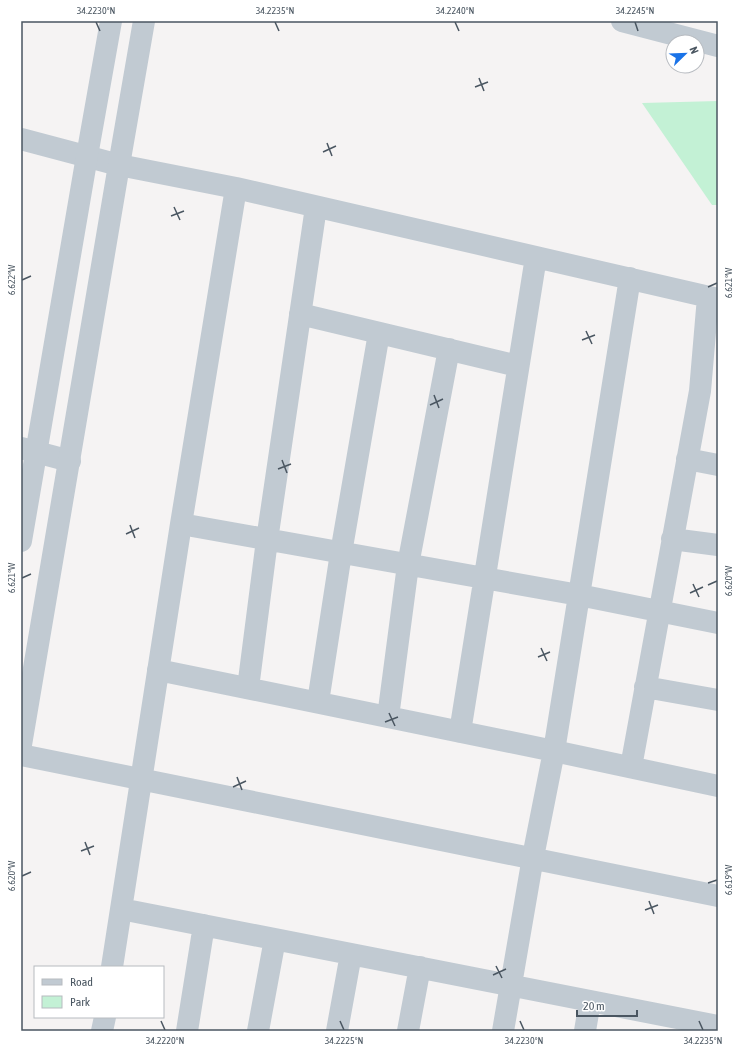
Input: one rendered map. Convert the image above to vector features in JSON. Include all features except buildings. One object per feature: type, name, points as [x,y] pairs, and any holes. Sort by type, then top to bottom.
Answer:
[{"type":"street","points":[[21,541],[29,450],[87,156],[111,21]]},
{"type":"street","points":[[21,744],[144,21]]},
{"type":"street","points":[[622,21],[718,46]]},
{"type":"street","points":[[21,139],[119,165],[236,188],[713,298],[700,391],[631,768]]},
{"type":"street","points":[[112,966],[142,781],[180,524],[236,188]]},
{"type":"street","points":[[248,688],[267,540],[316,207]]},
{"type":"street","points":[[460,732],[536,257]]},
{"type":"street","points":[[503,1031],[533,857],[554,751],[630,278]]},
{"type":"street","points":[[300,314],[518,366]]},
{"type":"street","points":[[318,702],[341,553],[379,333]]},
{"type":"street","points":[[388,717],[408,565],[448,350]]},
{"type":"street","points":[[29,450],[70,461]]},
{"type":"street","points":[[687,459],[718,465]]},
{"type":"street","points":[[180,524],[579,595],[718,623]]},
{"type":"street","points":[[672,538],[718,545]]},
{"type":"street","points":[[158,670],[718,786]]},
{"type":"street","points":[[645,688],[718,700]]},
{"type":"street","points":[[21,756],[533,857],[718,896]]},
{"type":"street","points":[[121,909],[718,1026]]},
{"type":"street","points":[[187,1031],[204,925]]},
{"type":"street","points":[[258,1031],[275,939]]},
{"type":"street","points":[[337,1031],[351,954]]},
{"type":"street","points":[[408,1031],[420,967]]},
{"type":"street","points":[[586,1031],[590,1001]]},
{"type":"street","points":[[102,1031],[105,1018]]},
{"type":"green space","points":[[718,101],[718,205],[712,205],[642,103]]}]
